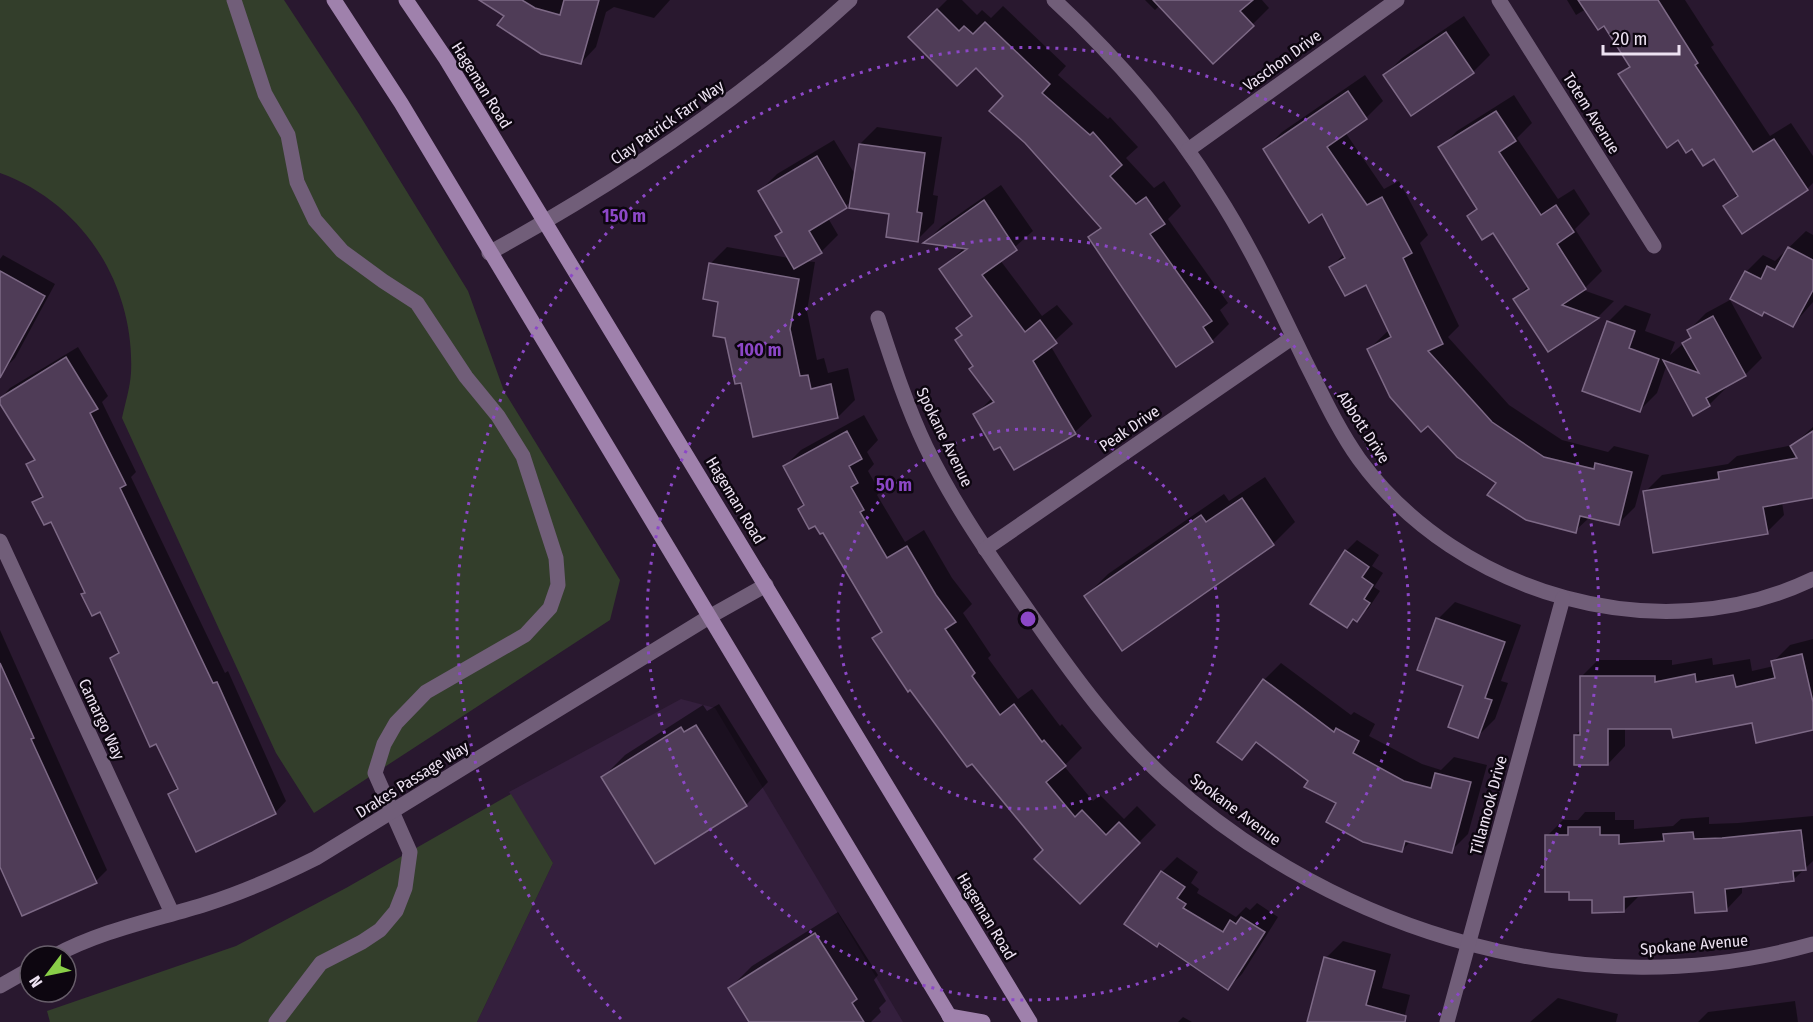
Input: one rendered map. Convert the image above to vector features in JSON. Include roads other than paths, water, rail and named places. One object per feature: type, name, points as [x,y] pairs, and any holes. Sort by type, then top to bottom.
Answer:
[{"type":"main road","points":[[334,0],[401,103],[951,1019],[983,1022]]},
{"type":"main road","name":"Hageman Road","points":[[406,0],[446,59],[1030,1022]]},
{"type":"street","points":[[234,0],[266,94],[288,135],[297,182],[315,220],[342,250],[382,281],[417,303],[466,377],[498,416],[523,456],[556,558],[558,585],[550,608],[525,635],[426,692],[396,723],[384,744],[375,773],[410,852],[405,888],[396,911],[380,930],[363,942],[340,951],[321,963],[276,1022]]},
{"type":"street","name":"Clay Patrick Farr Way","points":[[489,253],[546,223],[675,141],[810,37],[850,0]]},
{"type":"street","name":"Abbott Drive","points":[[1054,0],[1136,84],[1188,150],[1249,248],[1335,421],[1360,460],[1394,500],[1434,534],[1472,560],[1514,580],[1563,598],[1617,609],[1670,611],[1716,608],[1761,598],[1813,579]]},
{"type":"street","name":"Vaschon Drive","points":[[1188,150],[1397,0]]},
{"type":"street","name":"Totem Avenue","points":[[1499,0],[1654,246]]},
{"type":"street","name":"Spokane Avenue","points":[[878,318],[900,385],[926,446],[963,516],[985,549],[1080,685],[1122,734],[1167,780],[1227,828],[1336,895],[1395,921],[1468,945],[1525,958],[1593,966],[1650,968],[1718,963],[1786,952],[1813,944]]},
{"type":"street","name":"Peak Drive","points":[[985,549],[1293,337]]},
{"type":"street","name":"Camargo Way","points":[[0,540],[172,913]]},
{"type":"street","name":"Drakes Passage Way","points":[[78,946],[117,930],[261,885],[316,858],[709,617],[766,585]]},
{"type":"street","name":"Tillamook Drive","points":[[1447,1022],[1563,598]]},
{"type":"street","points":[[0,986],[18,976]]}]
